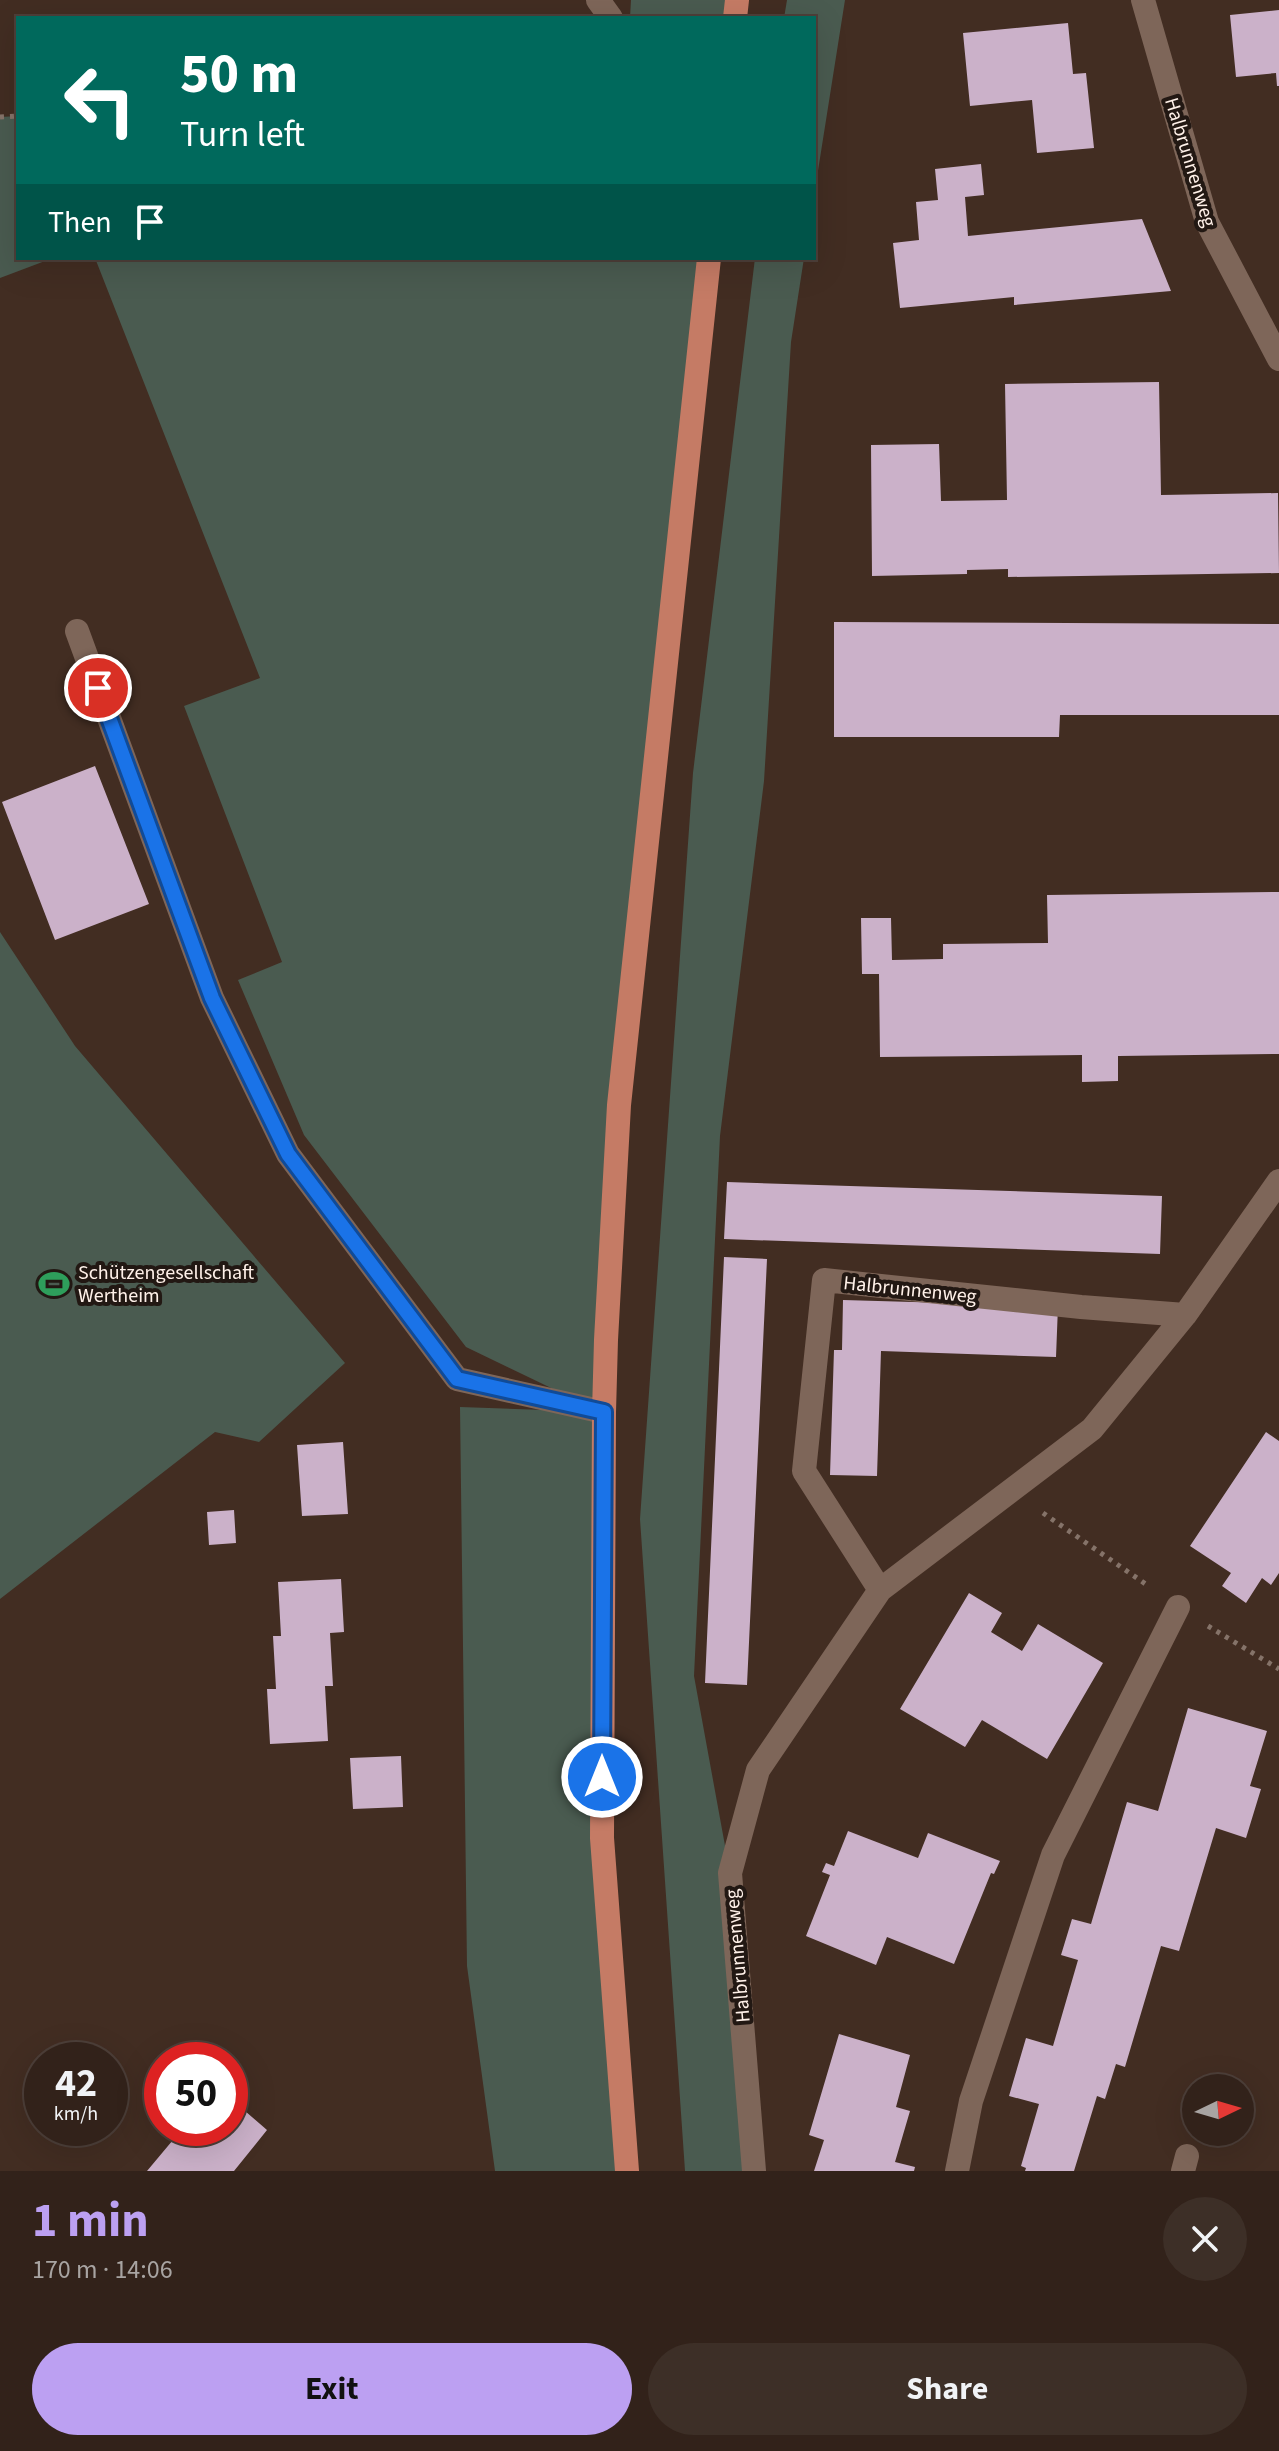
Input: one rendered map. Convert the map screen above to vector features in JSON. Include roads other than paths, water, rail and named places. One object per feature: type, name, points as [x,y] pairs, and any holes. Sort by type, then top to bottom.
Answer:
[{"type":"main road","points":[[627,2171],[602,1838],[604,1412],[619,1105],[709,260]]},
{"type":"street","name":"Halbrunnenweg","points":[[1143,0],[1207,222],[1276,349]]},
{"type":"street","points":[[77,631],[212,998],[288,1154],[457,1379],[604,1412]]},
{"type":"street","name":"Halbrunnenweg","points":[[754,2171],[730,1873],[758,1770],[880,1590],[1092,1429],[1185,1315],[1279,1181]]},
{"type":"street","name":"Halbrunnenweg","points":[[880,1590],[804,1471],[824,1280],[1185,1315]]},
{"type":"street","points":[[957,2171],[971,2101],[1053,1855],[1178,1607]]},
{"type":"place","name":"Schützengesellschaft Wertheim","points":[[54,1284]]}]
